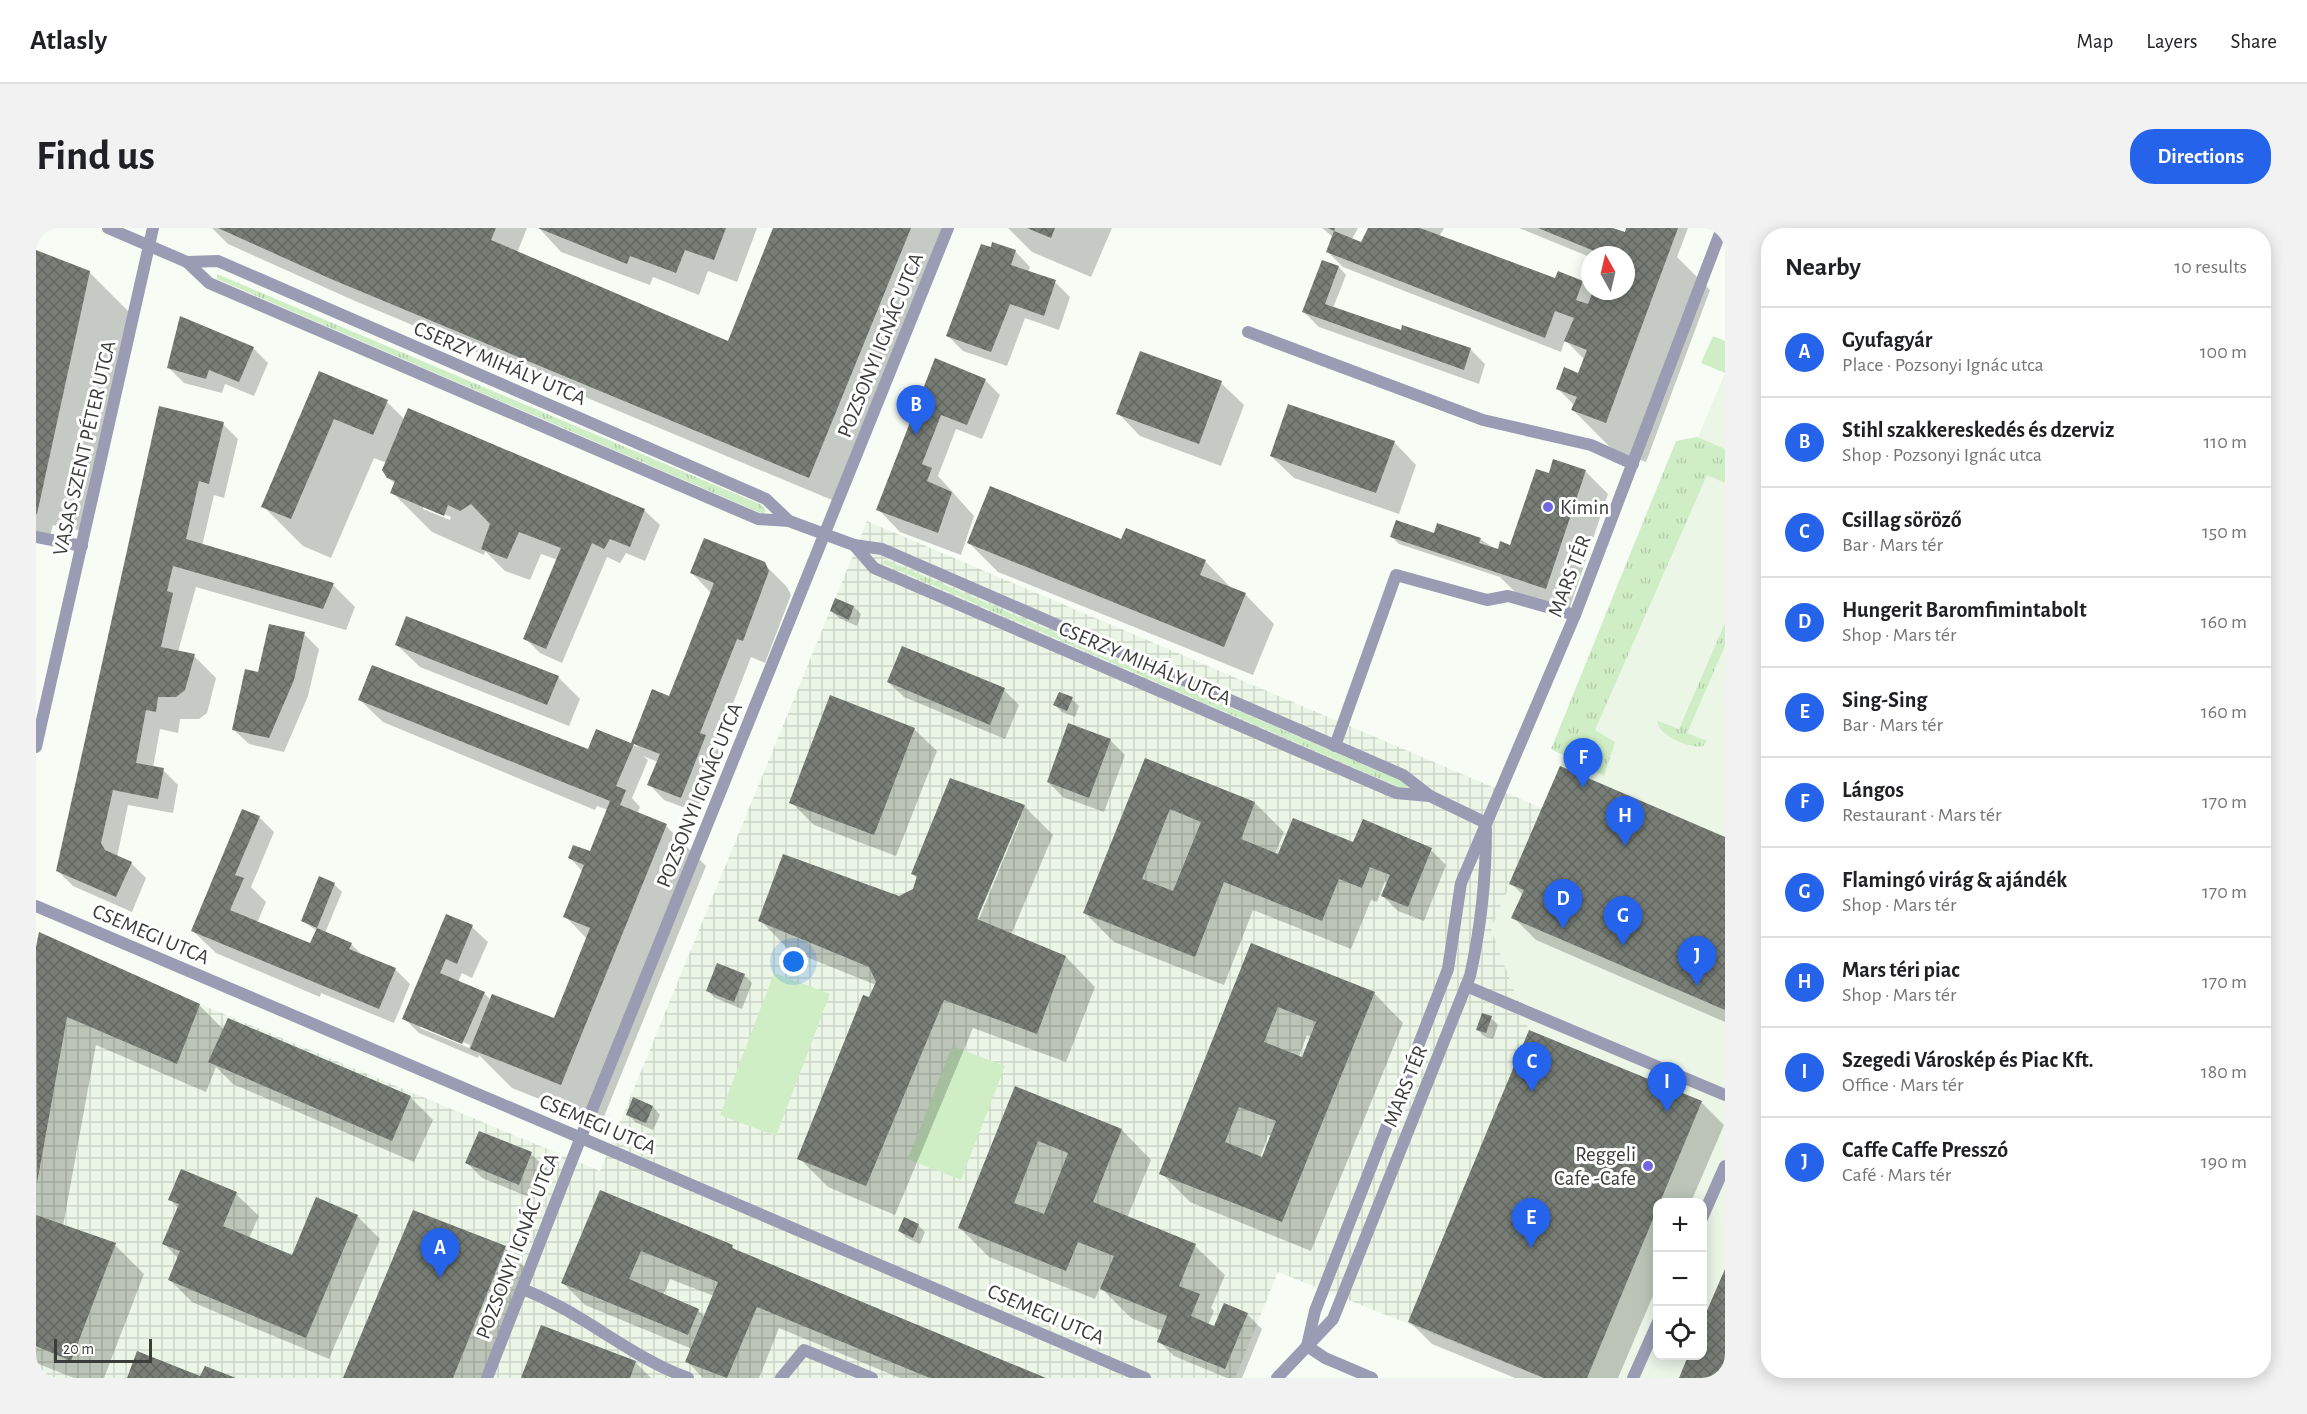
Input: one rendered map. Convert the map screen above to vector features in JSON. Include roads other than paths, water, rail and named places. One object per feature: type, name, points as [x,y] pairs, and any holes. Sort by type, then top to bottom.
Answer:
[{"type":"street","name":"CSERZY MIHÁLY UTCA","points":[[108,228],[187,262],[209,283],[747,515],[758,519],[789,521],[854,546],[882,549],[1403,775],[1430,796],[1486,823]]},
{"type":"street","name":"VASAS SZENT PÉTER UTCA","points":[[36,747],[153,228]]},
{"type":"street","name":"POZSONYI IGNÁC UTCA","points":[[487,1378],[581,1137],[948,228]]},
{"type":"street","name":"MARS TÉR","points":[[1307,1346],[1315,1311],[1448,969],[1461,883],[1575,615],[1707,273],[1722,228]]},
{"type":"street","name":"CSERZY MIHÁLY UTCA","points":[[187,262],[218,261],[766,499],[789,521]]},
{"type":"street","points":[[1248,332],[1483,420],[1591,445],[1633,464]]},
{"type":"street","points":[[36,537],[82,546]]},
{"type":"street","name":"CSERZY MIHÁLY UTCA","points":[[854,546],[874,568],[1396,793],[1430,796]]},
{"type":"street","points":[[1335,746],[1396,575],[1487,600],[1508,596],[1575,615]]},
{"type":"street","name":"MARS TÉR","points":[[1307,1346],[1333,1319],[1466,986],[1480,929],[1486,878],[1486,823]]},
{"type":"street","name":"CSEMEGI UTCA","points":[[36,906],[1145,1378]]},
{"type":"street","points":[[1466,986],[1725,1095]]},
{"type":"street","points":[[1707,1207],[1725,1166]]},
{"type":"street","points":[[522,1289],[553,1300],[658,1373],[688,1378]]},
{"type":"street","points":[[1633,1378],[1653,1333]]},
{"type":"street","points":[[1277,1378],[1307,1346],[1325,1358],[1372,1378]]},
{"type":"street","points":[[781,1378],[804,1350],[872,1378]]},
{"type":"place","name":"Stihl szakkereskedés és dzerviz","points":[[916,435]]},
{"type":"place","name":"Kimin","points":[[1548,507]]},
{"type":"place","name":"Lángos","points":[[1583,788]]},
{"type":"place","name":"Mars téri piac","points":[[1625,846]]},
{"type":"place","name":"Hungerit Baromfimintabolt","points":[[1563,929]]},
{"type":"place","name":"Flamingó virág & ajándék","points":[[1623,946]]},
{"type":"place","name":"Caffe Caffe Presszó","points":[[1697,986]]},
{"type":"place","name":"Csillag söröző","points":[[1532,1092]]},
{"type":"place","name":"Szegedi Városkép és Piac Kft.","points":[[1667,1112]]},
{"type":"place","name":"Reggeli Cafe -Cafe","points":[[1648,1166]]},
{"type":"place","name":"Sing-Sing","points":[[1531,1248]]},
{"type":"place","name":"Gyufagyár","points":[[440,1278]]}]
